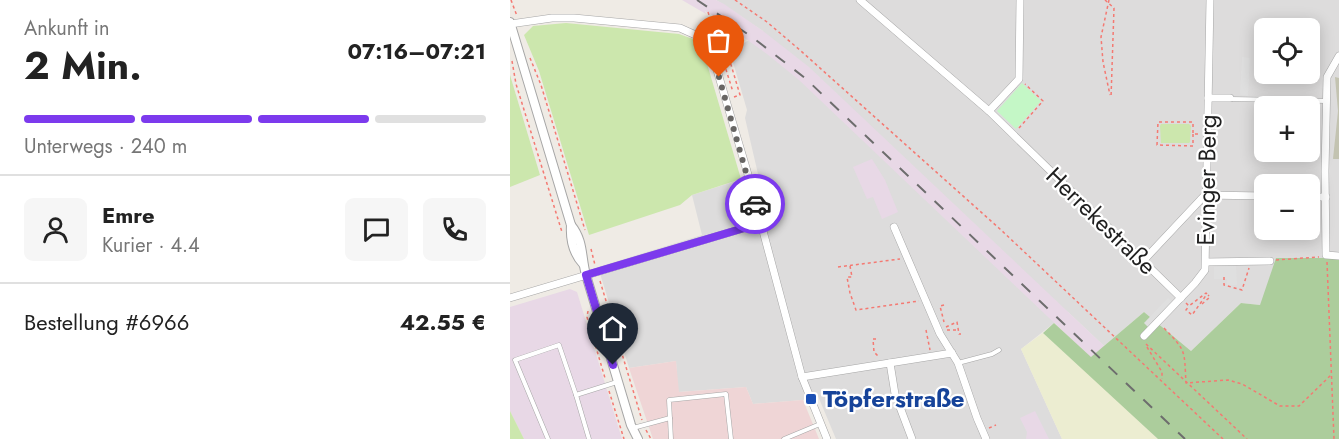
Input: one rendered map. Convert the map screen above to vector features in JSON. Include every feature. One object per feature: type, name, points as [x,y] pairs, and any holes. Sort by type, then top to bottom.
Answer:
[{"type":"street","name":"Herrekestraße","points":[[860,0],[989,111],[1181,298]]},
{"type":"street","points":[[989,111],[1019,80],[1020,0]]},
{"type":"street","name":"Evinger Berg","points":[[1144,336],[1202,276],[1205,270],[1210,0]]},
{"type":"street","points":[[638,439],[618,382],[583,264],[576,256],[571,225],[510,23],[574,18],[672,27],[693,33],[707,45],[714,60],[761,223],[802,377],[827,439]]},
{"type":"street","points":[[1339,56],[1327,77],[1326,101],[1326,255],[1339,256]]},
{"type":"street","points":[[1208,98],[1230,99]]},
{"type":"street","points":[[1143,261],[1205,195],[1254,196]]},
{"type":"street","points":[[1320,197],[1326,197]]},
{"type":"street","points":[[510,298],[761,223]]},
{"type":"street","points":[[894,227],[940,334],[958,363],[986,439]]},
{"type":"street","points":[[1206,262],[1270,261]]},
{"type":"street","points":[[802,377],[952,352]]},
{"type":"street","points":[[890,363],[895,394],[912,439]]},
{"type":"lane","points":[[1230,99],[1326,101]]},
{"type":"lane","points":[[548,439],[515,360],[560,345],[590,439]]},
{"type":"lane","points":[[958,363],[999,350]]},
{"type":"lane","points":[[576,395],[618,382]]},
{"type":"lane","points":[[671,439],[669,400],[726,394],[731,439]]},
{"type":"lane","points":[[633,428],[670,418]]},
{"type":"lane","points":[[784,439],[821,424]]},
{"type":"path","points":[[511,0],[516,14]]},
{"type":"path","points":[[735,0],[767,22],[1000,229],[1223,439]]},
{"type":"path","points":[[1105,0],[1109,2],[1114,8],[1111,99],[1101,38],[1109,2]]},
{"type":"path","points":[[708,12],[733,92]]},
{"type":"path","points":[[729,58],[740,95],[734,97]]},
{"type":"path","points":[[512,61],[516,84],[561,231]]},
{"type":"path","points":[[1016,131],[1043,101],[1019,80]]},
{"type":"path","points":[[1158,122],[1193,123],[1193,134],[1193,146],[1157,145],[1158,122]]},
{"type":"path","points":[[1193,134],[1207,134]]},
{"type":"path","points":[[1270,261],[1326,255],[1334,439]]},
{"type":"path","points":[[877,257],[877,262]]},
{"type":"path","points":[[838,267],[907,258]]},
{"type":"path","points":[[1224,278],[1224,285],[1242,290],[1251,261]]},
{"type":"path","points":[[852,262],[852,277],[848,277],[848,285],[856,310],[926,300]]},
{"type":"path","points":[[1203,291],[1206,294]]},
{"type":"path","points":[[1206,294],[1192,315],[1186,310],[1189,306],[1206,294]]},
{"type":"path","points":[[1181,298],[1189,306]]},
{"type":"path","points":[[896,299],[896,304]]},
{"type":"path","points":[[870,304],[871,308]]},
{"type":"path","points":[[586,317],[624,439]]},
{"type":"path","points":[[958,330],[946,329],[957,322],[959,334],[961,334]]},
{"type":"path","points":[[1158,322],[1182,347],[1185,355],[1186,382]]},
{"type":"path","points":[[930,351],[925,331],[932,329]]},
{"type":"path","points":[[1144,336],[1162,372],[1161,380]]},
{"type":"path","points":[[876,339],[873,339],[874,351],[878,355]]},
{"type":"path","points":[[1146,344],[1247,439]]},
{"type":"path","points":[[1186,382],[1228,380],[1242,384],[1280,406],[1299,406],[1331,374]]},
{"type":"shaded area","points":[[682,0],[716,0],[724,4],[809,67],[1137,377],[1109,375],[799,80],[712,15]]},
{"type":"shaded area","points":[[716,0],[1339,0],[1339,258],[1260,305],[1241,303],[1191,351],[1144,312],[1104,346],[1068,312],[1021,349],[1062,439],[836,439],[818,396],[803,400],[753,404],[746,387],[678,392],[676,361],[629,368],[598,267],[702,235],[692,195],[758,174],[745,118],[747,110],[730,52],[763,31]]},
{"type":"shaded area","points":[[1242,57],[1250,58],[1248,96],[1240,95]]},
{"type":"shaded area","points":[[1335,77],[1339,78],[1339,159],[1333,159],[1338,111]]},
{"type":"shaded area","points":[[872,159],[885,180],[898,212],[882,219],[873,197],[867,199],[853,167]]},
{"type":"shaded area","points":[[1236,266],[1237,285],[1227,285],[1227,279],[1214,279],[1214,267]]},
{"type":"shaded area","points":[[570,289],[577,292],[622,439],[524,439],[510,411],[510,307]]},
{"type":"shaded area","points":[[1168,298],[1172,302],[1148,327],[1144,323]]},
{"type":"shaded area","points":[[1043,333],[1158,439],[1062,439],[1021,349]]},
{"type":"shaded area","points":[[676,361],[679,392],[746,387],[753,404],[803,400],[819,439],[653,439],[629,368]]},
{"type":"shaded area","points":[[1035,411],[1049,439],[1026,439],[1027,432],[1020,418]]},
{"type":"green space","points":[[566,23],[679,34],[693,39],[703,50],[741,179],[692,195],[680,205],[589,235],[539,71],[524,35],[533,26]]},
{"type":"green space","points":[[510,75],[540,175],[510,187]]},
{"type":"green space","points":[[1022,83],[1041,101],[1016,129],[997,111]]},
{"type":"green space","points":[[1161,124],[1189,124],[1191,126],[1190,142],[1161,143]]},
{"type":"green space","points":[[1276,258],[1339,258],[1339,439],[1158,439],[1043,333],[1054,323],[1091,357],[1144,312],[1191,351],[1241,303],[1260,305]]},
{"type":"green space","points":[[510,411],[524,439],[510,439]]},
{"type":"railway","points":[[697,0],[752,37],[805,78],[1185,439]]},
{"type":"way so far","points":[[719,77],[755,204]]},
{"type":"place","name":"Töpferstraße","points":[[811,399]]},
{"type":"route","points":[[613,365],[586,275],[761,223],[755,204]]}]
